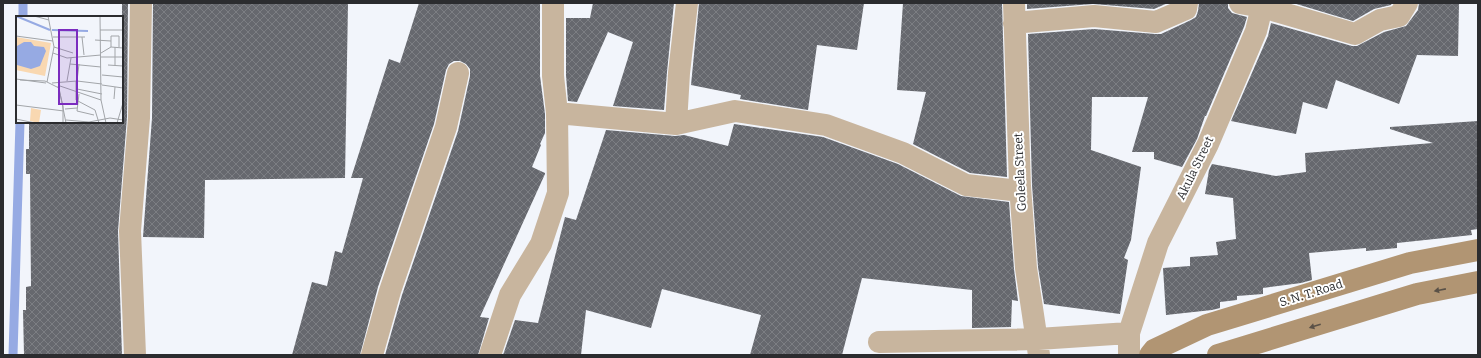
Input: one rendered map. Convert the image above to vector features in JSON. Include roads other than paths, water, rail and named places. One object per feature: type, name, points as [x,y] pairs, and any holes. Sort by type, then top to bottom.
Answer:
[{"type":"street","points":[[135,355],[130,231],[139,118],[141,3]]},
{"type":"street","points":[[490,355],[510,295],[541,244],[558,193],[557,113],[553,76],[553,3]]},
{"type":"street","points":[[676,124],[679,73],[687,3]]},
{"type":"street","points":[[1014,13],[1094,16],[1156,22],[1186,9],[1187,3]]},
{"type":"street","points":[[1240,3],[1263,5],[1355,34],[1380,20],[1399,16],[1407,3]]},
{"type":"street","name":"Akula Street","points":[[1129,355],[1129,333],[1158,243],[1208,144],[1256,31],[1263,5]]},
{"type":"street","name":"Goleela Street","points":[[1014,13],[1020,191],[1026,268],[1038,347]]},
{"type":"street","points":[[372,355],[390,291],[446,126],[458,73]]},
{"type":"street","points":[[557,113],[676,124],[735,111],[826,125],[903,154],[966,185],[1020,191]]},
{"type":"street","name":"S. N. T. Road","points":[[1150,355],[1154,350],[1207,325],[1410,263],[1478,250]]},
{"type":"street","points":[[1218,355],[1417,294],[1478,282]]},
{"type":"street","points":[[879,342],[1038,347],[1129,333]]},
{"type":"waterway","points":[[23,3],[23,16]]},
{"type":"waterway","points":[[13,355],[20,123]]}]
